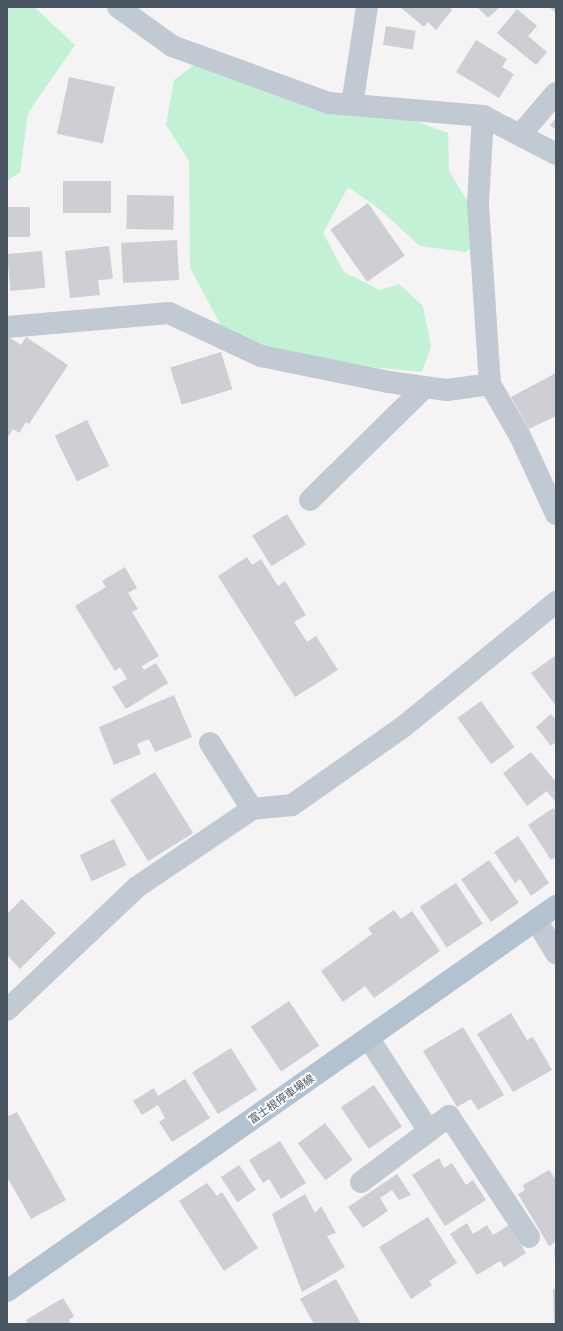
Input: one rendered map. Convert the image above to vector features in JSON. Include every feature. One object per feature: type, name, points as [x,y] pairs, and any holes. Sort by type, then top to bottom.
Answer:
[{"type":"main road","name":"富士根停車場線","points":[[7,1291],[556,906]]},
{"type":"street","points":[[118,7],[172,46],[329,103],[482,116],[556,154]]},
{"type":"street","points":[[352,105],[367,7]]},
{"type":"street","points":[[520,135],[556,93]]},
{"type":"street","points":[[482,116],[478,204],[490,384],[520,436],[556,514]]},
{"type":"street","points":[[7,327],[169,313],[261,356],[447,390],[490,384]]},
{"type":"street","points":[[310,500],[425,387]]},
{"type":"street","points":[[7,1010],[138,886],[252,808],[292,805],[403,727],[556,602]]},
{"type":"street","points":[[210,743],[252,808]]},
{"type":"street","points":[[536,920],[556,953]]},
{"type":"street","points":[[369,1038],[429,1131]]},
{"type":"street","points":[[361,1182],[449,1116],[529,1237]]},
{"type":"green space","points":[[7,7],[34,7],[75,45],[28,113],[20,172],[7,181]]},
{"type":"green space","points":[[201,60],[402,116],[448,133],[449,171],[471,207],[485,240],[465,252],[420,246],[378,208],[348,187],[323,233],[344,272],[380,290],[399,284],[423,306],[431,346],[422,372],[261,356],[224,331],[190,268],[189,161],[166,125],[174,80]]},
{"type":"building","points":[[400,7],[449,7],[452,10],[436,30],[428,22],[424,27]]},
{"type":"building","points":[[477,7],[500,7],[488,18]]},
{"type":"building","points":[[549,7],[556,7],[556,13]]},
{"type":"building","points":[[517,9],[537,26],[528,36],[547,52],[536,65],[497,33]]},
{"type":"building","points":[[386,26],[416,31],[413,49],[383,45]]},
{"type":"building","points":[[476,40],[507,59],[502,67],[514,74],[499,98],[456,72]]},
{"type":"building","points":[[69,77],[115,87],[103,144],[57,134]]},
{"type":"building","points":[[556,118],[556,130],[550,125]]},
{"type":"building","points":[[63,181],[111,181],[111,213],[63,213]]},
{"type":"building","points":[[127,195],[174,196],[173,230],[126,229]]},
{"type":"building","points":[[368,203],[405,255],[367,282],[330,229]]},
{"type":"building","points":[[7,207],[30,207],[30,237],[7,237]]},
{"type":"building","points":[[177,240],[179,280],[123,283],[121,243]]},
{"type":"building","points":[[109,246],[113,279],[98,280],[100,295],[70,298],[65,251]]},
{"type":"building","points":[[42,251],[45,288],[10,291],[7,254]]},
{"type":"building","points":[[7,336],[21,345],[26,337],[68,365],[29,424],[26,422],[19,433],[13,429],[8,437]]},
{"type":"building","points":[[221,352],[232,389],[182,405],[170,367]]},
{"type":"building","points":[[556,373],[556,416],[529,429],[511,397]]},
{"type":"building","points":[[87,420],[109,466],[77,482],[55,436]]},
{"type":"building","points":[[287,514],[306,545],[271,566],[252,536]]},
{"type":"building","points":[[247,557],[252,565],[261,559],[278,586],[285,581],[306,615],[294,622],[307,642],[316,636],[338,670],[295,697],[218,576]]},
{"type":"building","points":[[125,567],[137,588],[128,593],[138,609],[132,612],[159,656],[142,666],[144,670],[156,663],[168,683],[126,709],[112,687],[127,679],[120,667],[115,671],[75,606],[106,587],[102,581]]},
{"type":"building","points":[[556,655],[556,706],[531,673]]},
{"type":"building","points":[[174,695],[192,737],[155,752],[149,739],[137,744],[141,754],[114,765],[99,727]]},
{"type":"building","points":[[481,701],[515,747],[491,764],[458,718]]},
{"type":"building","points":[[551,714],[556,720],[556,745],[554,743],[551,746],[536,727]]},
{"type":"building","points":[[531,752],[556,782],[556,803],[547,791],[527,806],[503,773]]},
{"type":"building","points":[[155,772],[193,833],[148,861],[110,800]]},
{"type":"building","points":[[553,808],[556,812],[556,857],[551,860],[528,825]]},
{"type":"building","points":[[518,836],[549,883],[531,896],[520,879],[515,883],[494,852]]},
{"type":"building","points":[[114,839],[126,865],[92,881],[80,855]]},
{"type":"building","points":[[489,860],[519,903],[491,922],[461,880]]},
{"type":"building","points":[[456,883],[483,924],[447,948],[420,906]]},
{"type":"building","points":[[22,899],[56,933],[20,969],[7,955],[7,914]]},
{"type":"building","points":[[394,910],[401,919],[412,911],[440,951],[374,998],[365,986],[343,1002],[321,971],[372,934],[368,928]]},
{"type":"building","points":[[289,1001],[319,1046],[281,1071],[251,1027]]},
{"type":"building","points":[[511,1013],[527,1040],[533,1037],[552,1070],[513,1092],[477,1034]]},
{"type":"building","points":[[463,1027],[504,1095],[478,1110],[471,1099],[457,1107],[423,1051]]},
{"type":"building","points":[[231,1048],[257,1090],[218,1114],[192,1072]]},
{"type":"building","points":[[185,1079],[210,1118],[172,1142],[159,1122],[165,1118],[158,1105],[142,1115],[133,1101],[154,1088],[158,1096]]},
{"type":"building","points":[[374,1085],[402,1126],[369,1149],[341,1107]]},
{"type":"building","points":[[17,1112],[66,1200],[31,1219],[7,1177],[7,1113],[9,1116]]},
{"type":"building","points":[[325,1123],[353,1160],[326,1180],[298,1143]]},
{"type":"building","points":[[280,1141],[306,1183],[281,1199],[269,1179],[263,1183],[249,1160]]},
{"type":"building","points":[[439,1158],[444,1168],[452,1163],[466,1185],[473,1180],[486,1200],[445,1226],[412,1175]]},
{"type":"building","points":[[239,1165],[256,1190],[238,1202],[221,1177]]},
{"type":"building","points":[[549,1170],[556,1180],[556,1242],[549,1246],[518,1194],[525,1190],[523,1185]]},
{"type":"building","points":[[397,1174],[411,1195],[399,1200],[392,1190],[380,1198],[388,1211],[363,1228],[348,1207]]},
{"type":"building","points":[[207,1183],[217,1196],[222,1192],[258,1248],[224,1271],[179,1201]]},
{"type":"building","points":[[305,1194],[315,1213],[321,1206],[336,1233],[327,1236],[345,1267],[302,1292],[272,1214]]},
{"type":"building","points":[[428,1217],[457,1263],[429,1281],[432,1285],[411,1299],[379,1247]]},
{"type":"building","points":[[467,1223],[473,1234],[487,1225],[493,1235],[509,1225],[526,1253],[504,1267],[500,1261],[477,1275],[450,1234]]},
{"type":"building","points":[[556,1248],[556,1259],[555,1259],[554,1249]]},
{"type":"building","points":[[336,1279],[361,1324],[314,1324],[300,1299]]},
{"type":"building","points":[[553,1289],[556,1289],[556,1324],[554,1324]]},
{"type":"building","points":[[63,1298],[74,1316],[69,1320],[71,1324],[28,1324],[26,1320]]}]
